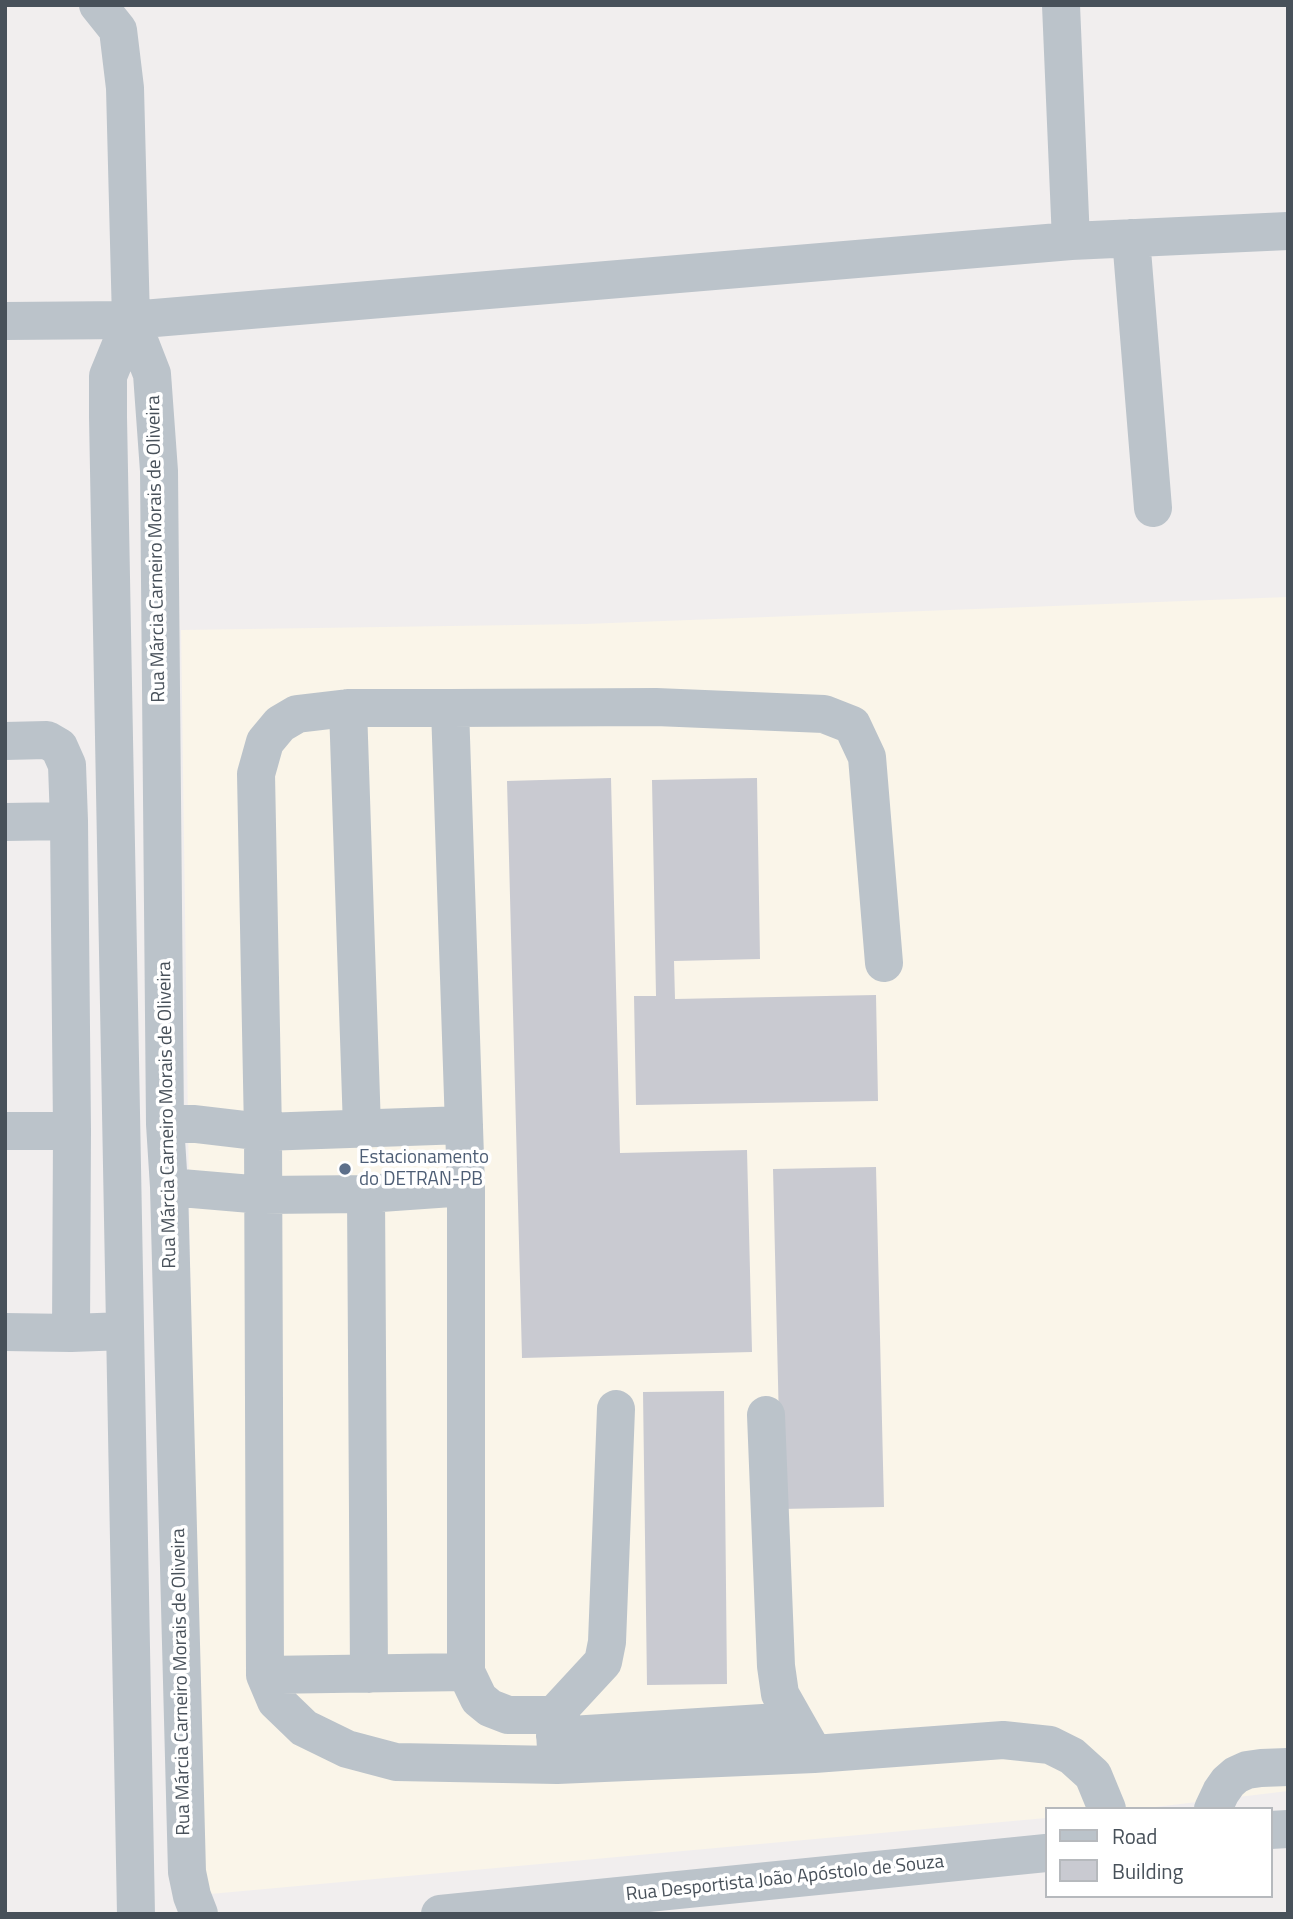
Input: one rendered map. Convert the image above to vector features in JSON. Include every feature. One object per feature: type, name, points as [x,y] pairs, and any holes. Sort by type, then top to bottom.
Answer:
[{"type":"street","name":"Rua Márcia Carneiro Morais de Oliveira","points":[[98,5],[118,30],[125,89],[131,320],[152,374],[159,471],[165,1124],[169,1187],[187,1872],[199,1914]]},
{"type":"street","points":[[1061,5],[1071,241]]},
{"type":"street","points":[[5,321],[131,320],[1071,241],[1288,230]]},
{"type":"street","points":[[1131,238],[1153,508]]},
{"type":"street","name":"Rua Márcia Carneiro Morais de Oliveira","points":[[131,320],[108,376],[108,417],[136,1914]]},
{"type":"street","points":[[795,1721],[555,1739],[396,1762],[347,1749],[303,1728],[276,1701],[265,1675],[263,1132],[256,774],[265,743],[280,724],[297,714],[348,708],[656,707],[824,714],[852,726],[867,757],[884,963]]},
{"type":"street","points":[[348,708],[362,1128]]},
{"type":"street","points":[[450,708],[466,1187],[466,1672],[479,1699],[490,1708],[555,1739],[814,1754],[1003,1740],[1051,1745],[1072,1756],[1093,1775],[1106,1807]]},
{"type":"street","points":[[5,741],[47,740],[59,747],[67,765],[72,1131],[71,1333]]},
{"type":"street","points":[[5,822],[69,821]]},
{"type":"street","points":[[165,1124],[195,1124],[263,1132],[464,1125]]},
{"type":"street","points":[[5,1131],[72,1131]]},
{"type":"street","points":[[169,1187],[263,1195],[366,1194],[466,1187]]},
{"type":"street","points":[[366,1194],[369,1674]]},
{"type":"street","points":[[5,1332],[125,1331]]},
{"type":"street","points":[[555,1739],[603,1662],[607,1642],[616,1409]]},
{"type":"street","points":[[766,1415],[776,1666],[780,1694],[814,1754]]},
{"type":"street","points":[[265,1675],[466,1672]]},
{"type":"street","points":[[1214,1807],[1221,1792],[1236,1775],[1247,1770],[1288,1767]]},
{"type":"street","name":"Rua Desportista João Apóstolo de Souza","points":[[440,1914],[1044,1853]]},
{"type":"shaded area","points":[[1288,597],[1288,1791],[1156,1807],[1044,1807],[1044,1818],[199,1895],[181,630],[585,624]]},
{"type":"building","points":[[611,778],[620,1153],[747,1150],[752,1352],[522,1358],[507,781]]},
{"type":"building","points":[[757,778],[760,959],[674,961],[675,999],[876,995],[878,1101],[636,1105],[634,996],[656,996],[652,780]]},
{"type":"building","points":[[876,1167],[884,1507],[781,1509],[773,1169]]},
{"type":"building","points":[[724,1391],[727,1684],[647,1685],[643,1392]]},
{"type":"place","name":"Estacionamento do DETRAN-PB","points":[[345,1169]]}]
